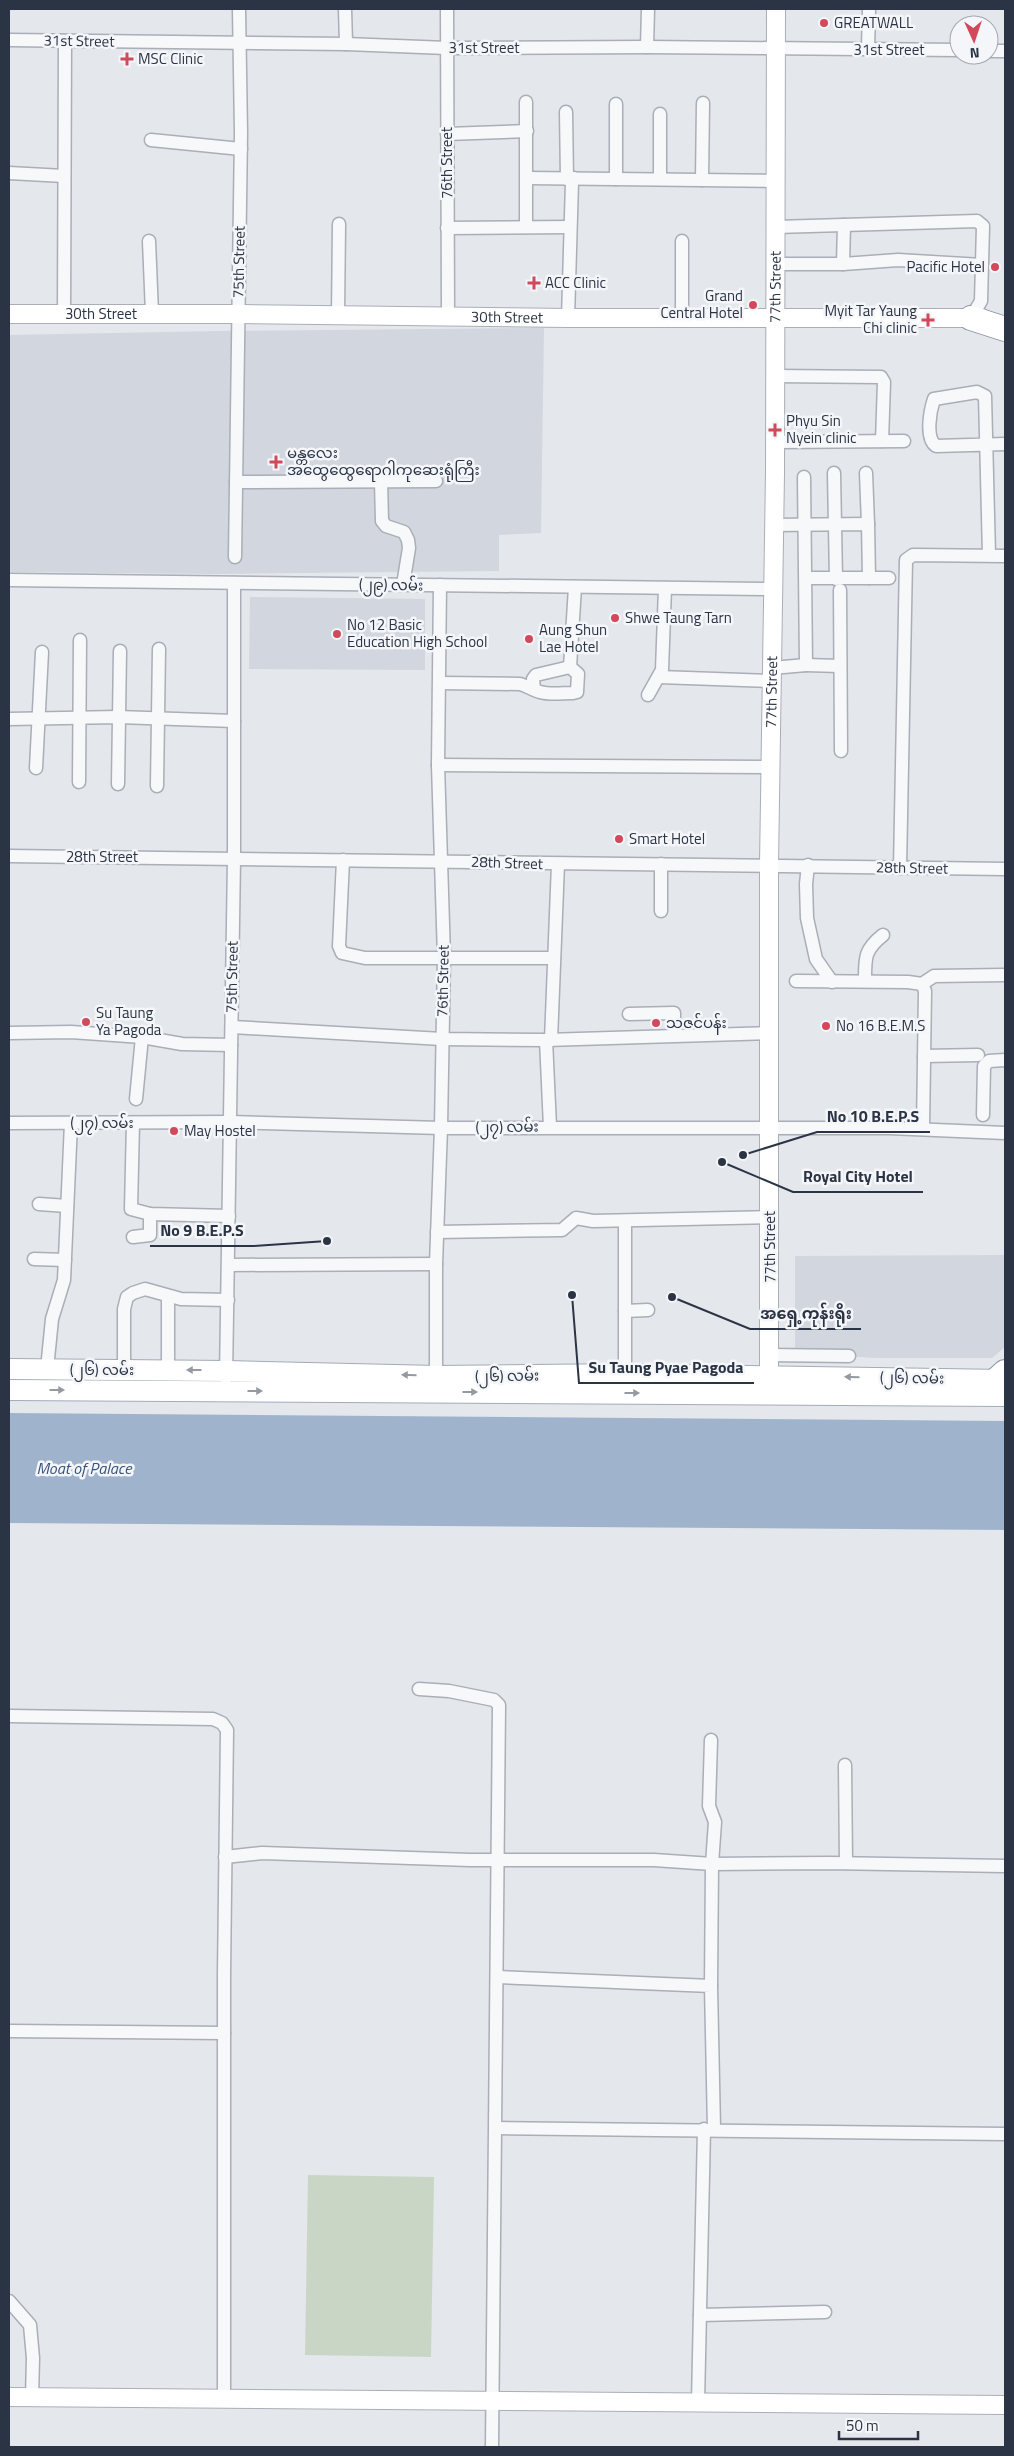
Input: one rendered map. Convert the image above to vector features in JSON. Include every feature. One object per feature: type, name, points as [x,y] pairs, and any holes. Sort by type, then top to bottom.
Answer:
[{"type":"main road","name":"(၂၆) လမ်း","points":[[9,1369],[227,1370],[436,1384],[1003,1382]]},
{"type":"main road","name":"(၂၆) လမ်း","points":[[9,1390],[225,1391],[436,1384],[625,1374],[1003,1382]]},
{"type":"street","name":"75th Street","points":[[235,557],[241,148],[247,132],[239,44],[239,9]]},
{"type":"street","points":[[345,9],[346,44]]},
{"type":"street","name":"76th Street","points":[[447,9],[448,317]]},
{"type":"street","points":[[647,47],[648,9]]},
{"type":"street","name":"77th Street","points":[[769,1376],[771,1130],[769,864],[774,590],[776,9]]},
{"type":"street","points":[[868,48],[869,9]]},
{"type":"street","name":"31st Street","points":[[9,40],[346,44],[447,48],[647,47],[949,50]]},
{"type":"street","points":[[64,314],[65,41]]},
{"type":"street","points":[[526,102],[528,178],[526,226]]},
{"type":"street","points":[[702,180],[703,103]]},
{"type":"street","points":[[616,104],[616,179]]},
{"type":"street","points":[[566,112],[572,182],[568,318]]},
{"type":"street","points":[[660,114],[660,179]]},
{"type":"street","points":[[447,134],[527,131]]},
{"type":"street","points":[[152,140],[241,148]]},
{"type":"street","points":[[9,173],[64,176]]},
{"type":"street","points":[[528,178],[776,181]]},
{"type":"street","points":[[776,227],[977,221],[983,226],[981,301],[996,318]]},
{"type":"street","points":[[338,316],[340,224]]},
{"type":"street","points":[[843,264],[844,225]]},
{"type":"street","points":[[447,228],[570,227]]},
{"type":"street","points":[[149,241],[152,313]]},
{"type":"street","points":[[682,241],[682,318]]},
{"type":"street","points":[[775,264],[843,264],[898,260],[982,265]]},
{"type":"street","name":"30th Street","points":[[9,314],[152,313],[775,319],[996,318]]},
{"type":"street","points":[[775,376],[880,377],[884,382],[882,441]]},
{"type":"street","points":[[989,555],[987,445],[985,396],[982,394],[967,394],[934,399],[931,407],[930,437],[932,443],[936,446],[987,445],[1005,444]]},
{"type":"street","points":[[774,442],[904,441]]},
{"type":"street","points":[[834,473],[841,751]]},
{"type":"street","points":[[866,473],[869,578]]},
{"type":"street","points":[[804,477],[806,665]]},
{"type":"street","points":[[381,481],[382,521],[386,526],[404,532],[408,540],[403,585]]},
{"type":"street","points":[[236,482],[436,481]]},
{"type":"street","points":[[774,525],[868,524]]},
{"type":"street","points":[[900,868],[906,560],[913,555],[1005,556]]},
{"type":"street","points":[[806,578],[838,584],[869,578],[889,578]]},
{"type":"street","name":"(၂၉) လမ်း","points":[[9,580],[774,590]]},
{"type":"street","name":"75th Street","points":[[225,1391],[227,1370],[234,858],[234,583]]},
{"type":"street","name":"76th Street","points":[[436,1384],[436,1264],[442,1128],[444,957],[438,764],[440,585]]},
{"type":"street","points":[[570,667],[574,587]]},
{"type":"street","points":[[648,695],[659,677],[663,661],[665,588]]},
{"type":"street","points":[[79,782],[80,640]]},
{"type":"street","points":[[157,786],[159,649]]},
{"type":"street","points":[[118,784],[120,651]]},
{"type":"street","points":[[36,768],[42,652]]},
{"type":"street","points":[[659,677],[772,674],[806,665],[840,666]]},
{"type":"street","points":[[440,683],[520,684],[550,694],[577,692],[578,674],[570,667]]},
{"type":"street","points":[[534,690],[534,676],[570,667]]},
{"type":"street","points":[[9,719],[118,717],[234,722]]},
{"type":"street","points":[[438,764],[771,767]]},
{"type":"street","name":"28th Street","points":[[9,856],[558,864],[769,864],[1005,869]]},
{"type":"street","points":[[343,860],[339,946],[342,953],[365,958],[554,958]]},
{"type":"street","points":[[550,1127],[549,1040],[558,864]]},
{"type":"street","points":[[661,864],[661,911]]},
{"type":"street","points":[[808,865],[806,884],[807,918],[816,959],[832,982]]},
{"type":"street","points":[[865,981],[865,958],[871,944],[883,935]]},
{"type":"street","points":[[796,981],[865,981],[922,984],[934,976],[1005,975]]},
{"type":"street","points":[[922,984],[924,991],[923,1129]]},
{"type":"street","points":[[629,1014],[674,1013],[674,1035]]},
{"type":"street","points":[[232,1027],[442,1039],[549,1040],[770,1033]]},
{"type":"street","points":[[9,1033],[71,1032],[142,1037],[182,1044],[231,1045]]},
{"type":"street","points":[[136,1099],[142,1037]]},
{"type":"street","points":[[924,1056],[978,1055]]},
{"type":"street","points":[[982,1115],[984,1066],[989,1061],[1005,1060]]},
{"type":"street","name":"(၂၇) လမ်း","points":[[9,1123],[230,1122],[442,1128],[923,1129],[1005,1133]]},
{"type":"street","points":[[47,1369],[52,1319],[64,1280],[71,1123]]},
{"type":"street","points":[[133,1123],[131,1210],[150,1214],[229,1216]]},
{"type":"street","points":[[39,1204],[67,1206]]},
{"type":"street","points":[[133,1237],[150,1235],[150,1214]]},
{"type":"street","points":[[437,1232],[562,1230],[576,1218],[592,1221],[625,1221],[770,1217]]},
{"type":"street","points":[[625,1221],[625,1374]]},
{"type":"street","points":[[34,1259],[65,1260]]},
{"type":"street","points":[[228,1265],[436,1264]]},
{"type":"street","points":[[124,1370],[124,1309],[127,1297],[144,1289],[158,1292],[168,1297],[228,1300]]},
{"type":"street","points":[[168,1297],[168,1370]]},
{"type":"street","points":[[625,1311],[648,1310]]},
{"type":"street","points":[[769,1355],[849,1356]]},
{"type":"street","points":[[419,1690],[449,1691],[494,1700],[498,1705],[485,1860],[497,1977],[492,2447]]},
{"type":"street","points":[[9,1716],[218,1720],[225,1727],[227,1734],[224,2033],[224,2397]]},
{"type":"street","points":[[698,2402],[700,2315],[709,2129],[712,1864],[715,1822],[709,1806],[711,1740]]},
{"type":"street","points":[[845,1765],[846,1863]]},
{"type":"street","points":[[225,1858],[262,1853],[485,1860],[654,1860],[712,1864],[846,1863],[1005,1866]]},
{"type":"street","points":[[497,1977],[711,1986]]},
{"type":"street","points":[[9,2031],[224,2033]]},
{"type":"street","points":[[496,2128],[709,2129],[1005,2134]]},
{"type":"street","points":[[9,2301],[30,2325],[33,2358],[32,2397]]},
{"type":"street","points":[[700,2315],[825,2312]]},
{"type":"street","points":[[9,2397],[493,2399],[1005,2405]]},
{"type":"shaded area","name":"မန္တလေး အထွေထွေရောဂါကုဆေးရုံကြီး","points":[[544,328],[541,533],[499,535],[499,571],[213,574],[9,572],[9,335]]},
{"type":"shaded area","name":"No 12 Basic Education High School","points":[[250,597],[425,599],[425,670],[249,669]]},
{"type":"shaded area","points":[[1005,1255],[1005,1347],[992,1358],[876,1358],[795,1353],[795,1256]]},
{"type":"green space","points":[[308,2175],[434,2177],[431,2357],[305,2355]]},
{"type":"water","name":"Moat of Palace","points":[[9,1413],[1005,1421],[1005,1530],[9,1523]]},
{"type":"place","name":"GREATWALL","points":[[824,23]]},
{"type":"place","name":"MSC Clinic","points":[[127,59]]},
{"type":"place","name":"Pacific Hotel","points":[[995,267]]},
{"type":"place","name":"ACC Clinic","points":[[534,283]]},
{"type":"place","name":"Grand Central Hotel","points":[[753,305]]},
{"type":"place","name":"Myit Tar Yaung Chi clinic","points":[[928,320]]},
{"type":"place","name":"Phyu Sin Nyein clinic","points":[[775,430]]},
{"type":"place","name":"မန္တလေး အထွေထွေရောဂါကုဆေးရုံကြီး","points":[[276,462]]},
{"type":"place","name":"Shwe Taung Tarn","points":[[615,618]]},
{"type":"place","name":"No 12 Basic Education High School","points":[[337,634]]},
{"type":"place","name":"Aung Shun Lae Hotel","points":[[529,639]]},
{"type":"place","name":"Smart Hotel","points":[[619,839]]},
{"type":"place","name":"Su Taung Ya Pagoda","points":[[86,1022]]},
{"type":"place","name":"သဇင်ပန်း","points":[[656,1023]]},
{"type":"place","name":"No 16 B.E.M.S","points":[[826,1026]]},
{"type":"place","name":"May Hostel","points":[[174,1131]]},
{"type":"place","name":"No 10 B.E.P.S","points":[[743,1155]]},
{"type":"place","name":"Royal City Hotel","points":[[722,1162]]},
{"type":"place","name":"No 9 B.E.P.S","points":[[327,1241]]},
{"type":"place","name":"Su Taung Pyae Pagoda","points":[[572,1295]]},
{"type":"place","name":"အရှေ့ကုန်းရိုး","points":[[672,1297]]}]
